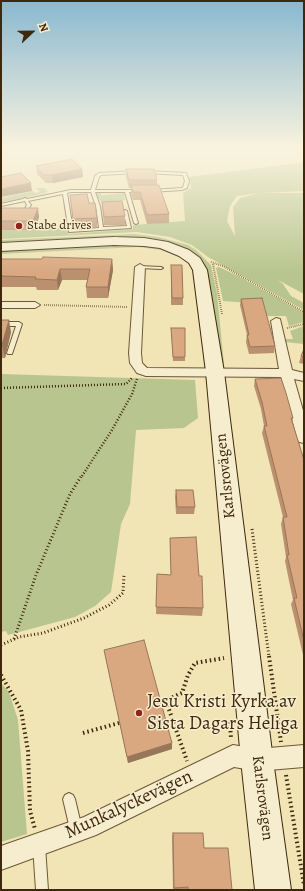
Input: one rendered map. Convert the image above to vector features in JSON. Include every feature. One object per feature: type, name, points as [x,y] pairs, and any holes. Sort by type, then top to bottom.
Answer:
[{"type":"street","name":"Karlsrovägen","points":[[1,247],[135,241],[163,245],[184,253],[194,261],[200,270],[215,372],[257,760],[273,890]]},
{"type":"street","points":[[140,268],[135,353],[136,363],[141,370],[146,372],[286,373],[304,377]]},
{"type":"street","points":[[1,305],[35,305]]},
{"type":"street","points":[[277,325],[286,373],[304,438]]},
{"type":"street","points":[[233,756],[257,760],[304,756]]},
{"type":"street","name":"Munkalyckevägen","points":[[1,858],[76,832],[233,756]]},
{"type":"lane","points":[[93,190],[98,206],[101,228]]},
{"type":"lane","points":[[1,205],[65,192],[93,190],[142,191]]},
{"type":"lane","points":[[149,191],[170,192],[180,190]]},
{"type":"lane","points":[[127,191],[136,223]]},
{"type":"lane","points":[[65,192],[72,231],[129,227],[126,211]]},
{"type":"lane","points":[[1,214],[25,211],[29,205],[25,199]]},
{"type":"lane","points":[[140,268],[161,268]]},
{"type":"lane","points":[[1,324],[19,324],[10,353]]},
{"type":"lane","points":[[69,799],[76,832]]},
{"type":"lane","points":[[38,845],[42,890]]},
{"type":"path","points":[[211,262],[223,266],[304,312]]},
{"type":"path","points":[[35,305],[138,307]]},
{"type":"path","points":[[277,325],[289,328],[304,324]]},
{"type":"path","points":[[1,388],[126,384],[141,370]]},
{"type":"path","points":[[14,639],[36,576],[70,494],[112,430],[132,394],[141,370]]},
{"type":"path","points":[[1,645],[14,639],[43,633],[84,618],[109,605],[123,593],[124,575]]},
{"type":"path","points":[[224,651],[225,666]]},
{"type":"path","points":[[159,704],[182,693],[190,671],[196,663],[224,658]]},
{"type":"path","points":[[1,675],[21,710],[28,751],[30,811],[38,845]]},
{"type":"path","points":[[166,701],[192,775]]},
{"type":"path","points":[[230,718],[233,756]]},
{"type":"path","points":[[83,733],[119,722]]},
{"type":"green space","points":[[38,190],[48,191],[46,193],[1,203],[1,198],[33,191],[35,193],[40,192]]},
{"type":"green space","points":[[188,190],[304,190],[304,191],[262,193],[304,193],[304,294],[278,280],[283,284],[291,296],[304,303],[304,310],[208,257],[192,245],[170,237],[137,232],[1,239],[1,230],[67,228],[68,234],[133,229],[133,225],[185,221],[183,193]],"holes":[[[260,193],[240,198],[233,207],[235,236],[227,221],[230,206],[237,196]]]},
{"type":"green space","points":[[96,192],[101,192],[101,195],[124,193],[125,200],[101,202],[96,195]]},
{"type":"green space","points":[[134,234],[158,237],[188,245],[196,250],[211,265],[217,294],[224,364],[220,359],[207,270],[199,259],[170,244],[1,245],[1,240]]},
{"type":"green space","points":[[123,244],[155,246],[183,258],[161,250],[138,247],[1,254],[1,250]]},
{"type":"green space","points":[[219,267],[304,313],[304,322],[289,326],[286,316],[266,316],[262,304],[223,301],[216,268]]},
{"type":"green space","points":[[304,326],[304,344],[285,342],[285,339],[293,339],[290,331]]},
{"type":"green space","points":[[1,374],[195,380],[198,418],[184,428],[136,430],[130,504],[121,524],[111,592],[95,606],[75,617],[8,635],[6,631],[1,632]]},
{"type":"green space","points":[[1,683],[9,692],[18,720],[27,834],[1,842]]},
{"type":"building","points":[[132,190],[161,190],[169,214],[147,215],[140,192],[133,192]]},
{"type":"building","points":[[87,194],[89,203],[95,203],[97,218],[73,219],[70,195]]},
{"type":"building","points":[[122,201],[125,216],[104,217],[102,202]]},
{"type":"building","points":[[1,208],[38,208],[33,221],[1,221]]},
{"type":"building","points":[[43,257],[112,259],[108,287],[86,287],[90,269],[60,269],[57,280],[35,279],[36,277],[1,276],[1,259],[42,259]]},
{"type":"building","points":[[171,265],[182,265],[183,298],[172,298]]},
{"type":"building","points":[[262,298],[275,346],[250,347],[247,335],[249,335],[241,299]]},
{"type":"building","points":[[1,320],[9,320],[1,346]]},
{"type":"building","points":[[171,328],[185,328],[185,357],[173,357]]},
{"type":"building","points":[[304,349],[304,357],[301,356]]},
{"type":"building","points":[[281,378],[304,460],[304,641],[294,598],[297,598],[287,555],[289,555],[283,517],[287,517],[264,426],[267,426],[255,379]]},
{"type":"building","points":[[176,490],[193,490],[195,507],[177,507]]},
{"type":"building","points":[[196,537],[199,576],[202,576],[203,608],[156,607],[157,574],[171,575],[170,538]]},
{"type":"building","name":"Jesu Kristi Kyrka av Sista Dagars Heliga","points":[[144,640],[172,743],[127,757],[104,650]]},
{"type":"building","points":[[173,833],[203,833],[204,848],[228,848],[232,890],[188,890],[188,887],[174,888]]},
{"type":"place","name":"Stabe drives","points":[[19,226]]},
{"type":"place","name":"Jesu Kristi Kyrka av Sista Dagars Heliga","points":[[139,713]]}]
